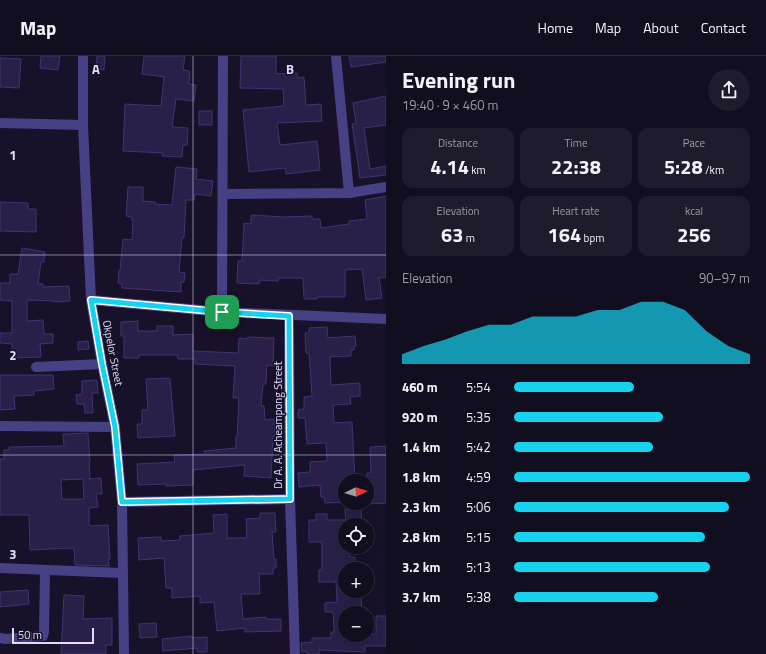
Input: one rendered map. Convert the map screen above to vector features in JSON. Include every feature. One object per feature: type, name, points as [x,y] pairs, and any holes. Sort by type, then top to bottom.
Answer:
[{"type":"street","name":"Okpelor Street","points":[[83,56],[83,125],[91,300],[115,427],[122,502],[124,654]]},
{"type":"street","points":[[222,312],[223,56]]},
{"type":"street","points":[[336,56],[349,193]]},
{"type":"street","points":[[0,124],[83,125]]},
{"type":"street","points":[[223,194],[349,193],[386,187]]},
{"type":"street","points":[[91,300],[222,312],[386,319]]},
{"type":"street","name":"Dr A. A. Acheampong Street","points":[[289,316],[290,499],[295,654]]},
{"type":"street","points":[[36,366],[102,364]]},
{"type":"street","points":[[0,426],[115,427]]},
{"type":"street","points":[[122,502],[290,499]]},
{"type":"street","points":[[0,568],[122,573]]},
{"type":"street","points":[[0,638],[5,639],[43,636],[46,570]]},
{"type":"building","points":[[41,56],[60,56],[58,70],[40,68]]},
{"type":"building","points":[[97,56],[105,56],[104,70],[96,69]]},
{"type":"building","points":[[144,56],[185,56],[183,70],[190,71],[189,84],[196,85],[194,101],[176,99],[172,127],[188,128],[187,145],[183,145],[182,157],[162,156],[163,153],[123,151],[125,104],[161,106],[164,77],[142,74]]},
{"type":"building","points":[[241,56],[276,56],[276,74],[297,73],[298,78],[304,77],[306,105],[321,104],[322,121],[277,123],[280,145],[317,141],[320,170],[286,174],[285,168],[249,172],[243,110],[284,106],[283,89],[240,88]]},
{"type":"building","points":[[349,56],[386,56],[386,62],[351,67]]},
{"type":"building","points":[[0,58],[21,59],[19,88],[0,87]]},
{"type":"building","points":[[386,96],[386,125],[364,128],[370,169],[386,166],[386,175],[360,178],[352,124],[356,123],[353,103]]},
{"type":"building","points":[[199,111],[212,111],[212,125],[199,125]]},
{"type":"building","points":[[176,167],[197,169],[196,179],[213,181],[211,196],[195,194],[194,200],[186,200],[184,238],[182,238],[179,272],[185,273],[184,282],[181,282],[181,292],[122,288],[122,284],[118,283],[123,239],[132,240],[133,220],[132,217],[126,216],[128,187],[143,187],[143,201],[155,202],[155,204],[172,205]]},
{"type":"building","points":[[386,196],[386,277],[379,278],[382,298],[366,300],[362,269],[345,270],[345,297],[317,297],[317,299],[304,299],[303,278],[278,278],[278,281],[260,280],[259,284],[237,283],[238,261],[242,261],[244,223],[251,224],[251,215],[284,217],[312,216],[312,219],[320,219],[321,228],[349,224],[349,221],[367,219],[365,200]]},
{"type":"building","points":[[0,202],[28,203],[28,209],[36,209],[36,232],[0,231]]},
{"type":"building","points":[[22,248],[45,252],[44,262],[41,262],[38,284],[43,284],[43,287],[69,286],[70,301],[54,302],[27,300],[27,321],[43,320],[44,334],[53,334],[53,343],[40,344],[41,357],[13,358],[12,344],[0,343],[0,333],[12,333],[12,301],[0,300],[0,283],[10,283],[10,274],[18,274]]},
{"type":"building","points":[[138,321],[138,331],[157,331],[157,326],[173,326],[173,335],[193,334],[193,351],[238,353],[239,338],[274,338],[273,366],[267,365],[266,384],[263,384],[261,406],[264,406],[265,420],[274,419],[275,436],[273,436],[271,478],[244,476],[245,465],[193,470],[193,485],[138,485],[137,464],[175,462],[174,455],[205,454],[204,451],[236,448],[239,398],[233,398],[235,366],[195,364],[195,359],[178,359],[177,355],[139,355],[139,358],[124,358],[124,336],[121,336],[121,322]]},
{"type":"building","points":[[327,327],[328,338],[355,336],[356,346],[354,346],[354,350],[351,350],[351,356],[330,357],[331,385],[360,383],[360,396],[350,397],[351,404],[333,405],[334,423],[352,422],[355,474],[338,474],[338,502],[325,503],[324,497],[321,497],[320,485],[299,487],[298,473],[310,472],[310,462],[327,461],[326,443],[307,444],[305,418],[298,418],[298,410],[304,409],[304,397],[312,396],[309,353],[306,353],[305,333],[309,332],[309,328]]},
{"type":"building","points":[[88,341],[89,349],[78,350],[78,342]]},
{"type":"building","points":[[0,375],[53,375],[54,389],[34,391],[34,395],[14,396],[15,409],[0,410]]},
{"type":"building","points":[[170,378],[175,436],[138,438],[137,424],[142,424],[142,410],[148,410],[146,379]]},
{"type":"building","points":[[97,380],[98,393],[92,393],[93,413],[85,413],[84,404],[77,404],[76,395],[82,394],[82,381]]},
{"type":"building","points":[[88,433],[90,479],[101,478],[102,494],[96,494],[98,507],[89,508],[89,526],[108,525],[109,566],[75,565],[74,548],[30,550],[29,515],[0,515],[0,459],[4,459],[4,450],[9,450],[9,447],[64,446],[63,434]],"holes":[[[83,479],[84,499],[62,499],[61,480]]]},
{"type":"building","points":[[386,446],[386,503],[374,504],[374,474],[367,474],[371,473],[370,447]]},
{"type":"building","points":[[345,510],[361,510],[362,518],[346,518]]},
{"type":"building","points":[[260,513],[275,513],[276,532],[272,532],[276,568],[273,568],[273,574],[259,574],[260,594],[241,594],[243,619],[266,617],[266,619],[281,619],[281,631],[245,632],[245,628],[217,631],[214,602],[200,603],[200,596],[172,598],[172,588],[166,588],[164,558],[139,560],[138,538],[161,537],[161,541],[180,540],[180,536],[214,533],[213,515],[227,514],[227,538],[245,538],[247,537],[246,519],[260,518]]},
{"type":"building","points":[[316,514],[327,514],[327,520],[338,520],[338,554],[350,554],[350,557],[355,557],[355,562],[338,562],[338,598],[361,598],[362,606],[338,606],[338,642],[374,642],[374,634],[376,634],[376,616],[386,616],[386,646],[365,646],[365,652],[319,650],[319,654],[307,654],[307,651],[302,652],[301,643],[312,642],[312,638],[331,638],[331,632],[334,632],[333,612],[325,612],[325,603],[337,602],[336,582],[319,582],[319,570],[322,570],[322,542],[309,542],[309,520],[316,520]]},
{"type":"building","points":[[28,590],[29,604],[0,607],[0,592]]},
{"type":"building","points":[[64,595],[84,596],[83,619],[112,618],[112,645],[106,645],[106,654],[61,654]]},
{"type":"building","points":[[156,623],[157,637],[140,638],[139,624]]},
{"type":"building","points":[[192,636],[192,638],[207,637],[207,652],[197,652],[197,648],[163,651],[162,639]]},
{"type":"route","points":[[91,300],[222,312],[289,316],[290,499],[122,502],[115,427],[91,300]]}]
